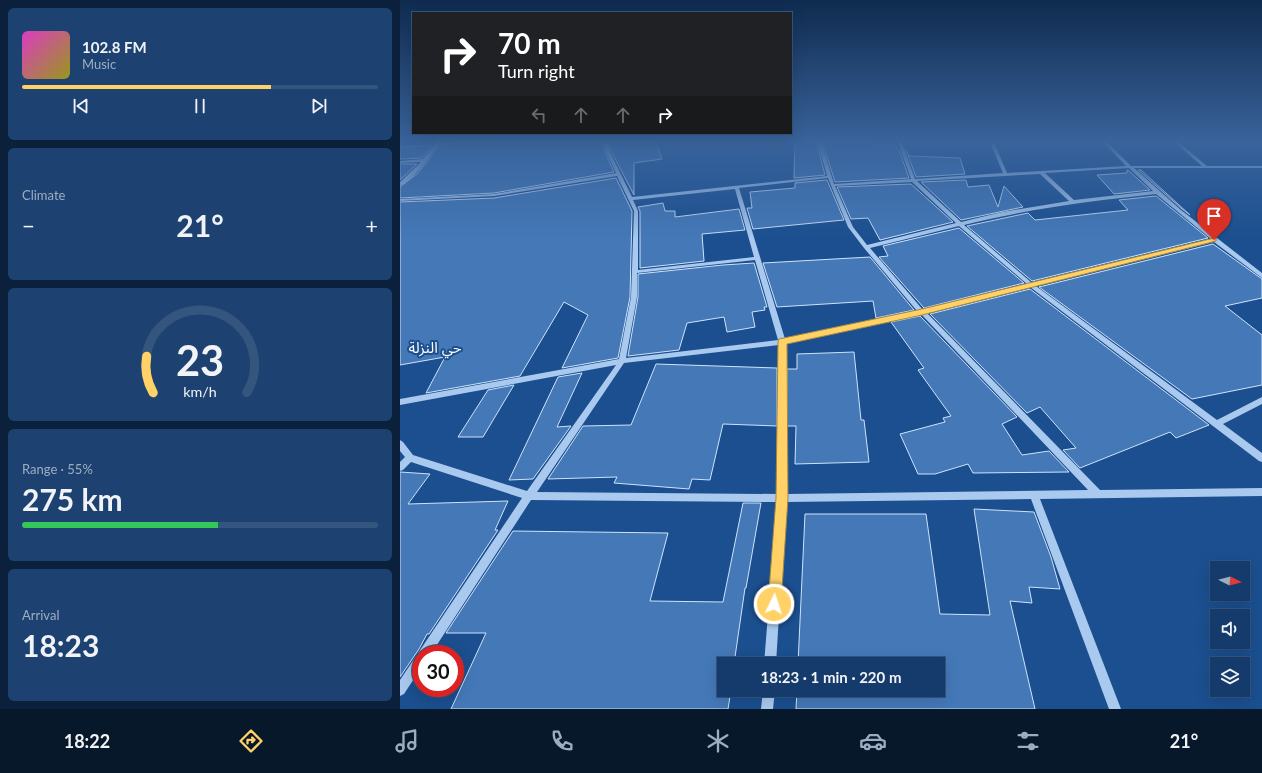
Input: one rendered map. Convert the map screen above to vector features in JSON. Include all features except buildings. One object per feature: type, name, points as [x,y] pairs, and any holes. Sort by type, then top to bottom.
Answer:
[{"type":"street","points":[[400,185],[411,173]]},
{"type":"street","points":[[827,173],[851,227],[866,247],[922,312],[1098,494]]},
{"type":"street","points":[[911,173],[914,181],[960,224],[1031,285],[1262,458]]},
{"type":"street","points":[[832,185],[1040,173]]},
{"type":"street","points":[[1042,173],[1073,202]]},
{"type":"street","points":[[1135,173],[1214,240],[1262,276]]},
{"type":"street","points":[[400,200],[494,195],[618,174],[636,211],[634,297],[622,361],[529,496],[430,645]]},
{"type":"street","points":[[630,199],[828,177]]},
{"type":"street","points":[[737,188],[782,342],[782,498],[771,657]]},
{"type":"street","points":[[866,247],[1002,214],[1073,202],[1158,192]]},
{"type":"street","points":[[400,402],[622,361],[782,342],[922,312],[1214,240]]},
{"type":"street","points":[[635,272],[757,258]]},
{"type":"street","points":[[1216,424],[1262,400]]},
{"type":"street","points":[[400,444],[410,458],[529,496],[782,498],[1262,492]]},
{"type":"street","points":[[400,467],[410,458]]},
{"type":"street","points":[[1034,495],[1115,709]]},
{"type":"street","points":[[400,690],[412,672]]},
{"type":"street","points":[[767,709],[768,697]]},
{"type":"district","name":"حي النزلة","points":[[435,348]]},
{"type":"route","points":[[774,604],[782,498],[782,342],[922,312],[1214,240]]}]
